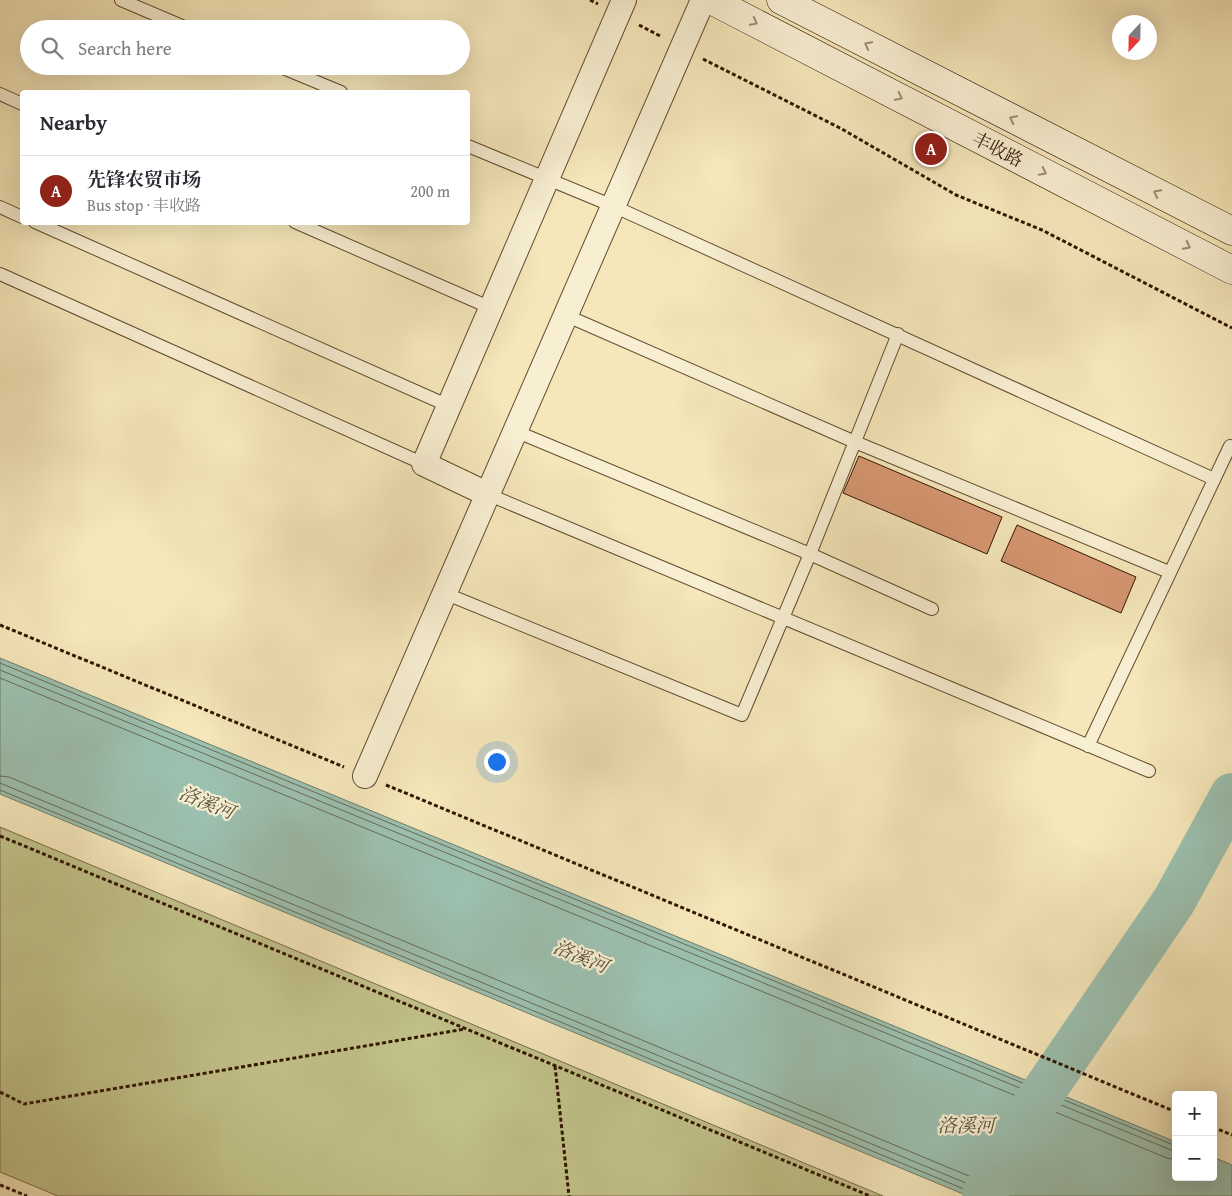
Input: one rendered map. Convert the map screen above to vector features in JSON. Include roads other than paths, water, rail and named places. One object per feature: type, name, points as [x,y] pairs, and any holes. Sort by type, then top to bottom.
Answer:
[{"type":"main road","name":"丰收路","points":[[711,0],[1232,270]]},
{"type":"main road","name":"丰收路","points":[[781,0],[1232,231]]},
{"type":"street","points":[[365,776],[703,0]]},
{"type":"street","points":[[487,494],[424,464],[621,7]]},
{"type":"lane","points":[[121,0],[168,20]]},
{"type":"lane","points":[[300,75],[336,90]]},
{"type":"lane","points":[[0,94],[20,103]]},
{"type":"lane","points":[[470,147],[613,206],[1214,479]]},
{"type":"lane","points":[[0,207],[20,216]]},
{"type":"lane","points":[[42,225],[449,406]]},
{"type":"lane","points":[[302,225],[491,308]]},
{"type":"lane","points":[[0,274],[424,464]]},
{"type":"lane","points":[[565,316],[855,442],[1169,572]]},
{"type":"lane","points":[[444,593],[742,714],[810,554],[898,334]]},
{"type":"lane","points":[[515,431],[810,554],[932,609]]},
{"type":"lane","points":[[1088,746],[1230,446]]},
{"type":"lane","points":[[487,494],[1149,771]]},
{"type":"water","name":"洛溪河","points":[[0,658],[1172,1140],[1172,1181],[1217,1181],[1217,1159],[1232,1165],[1232,1196],[968,1196],[0,794]]},
{"type":"waterway","points":[[984,1196],[1014,1135],[1174,901],[1232,795]]},
{"type":"place","name":"先锋农贸市场","points":[[931,149]]}]
